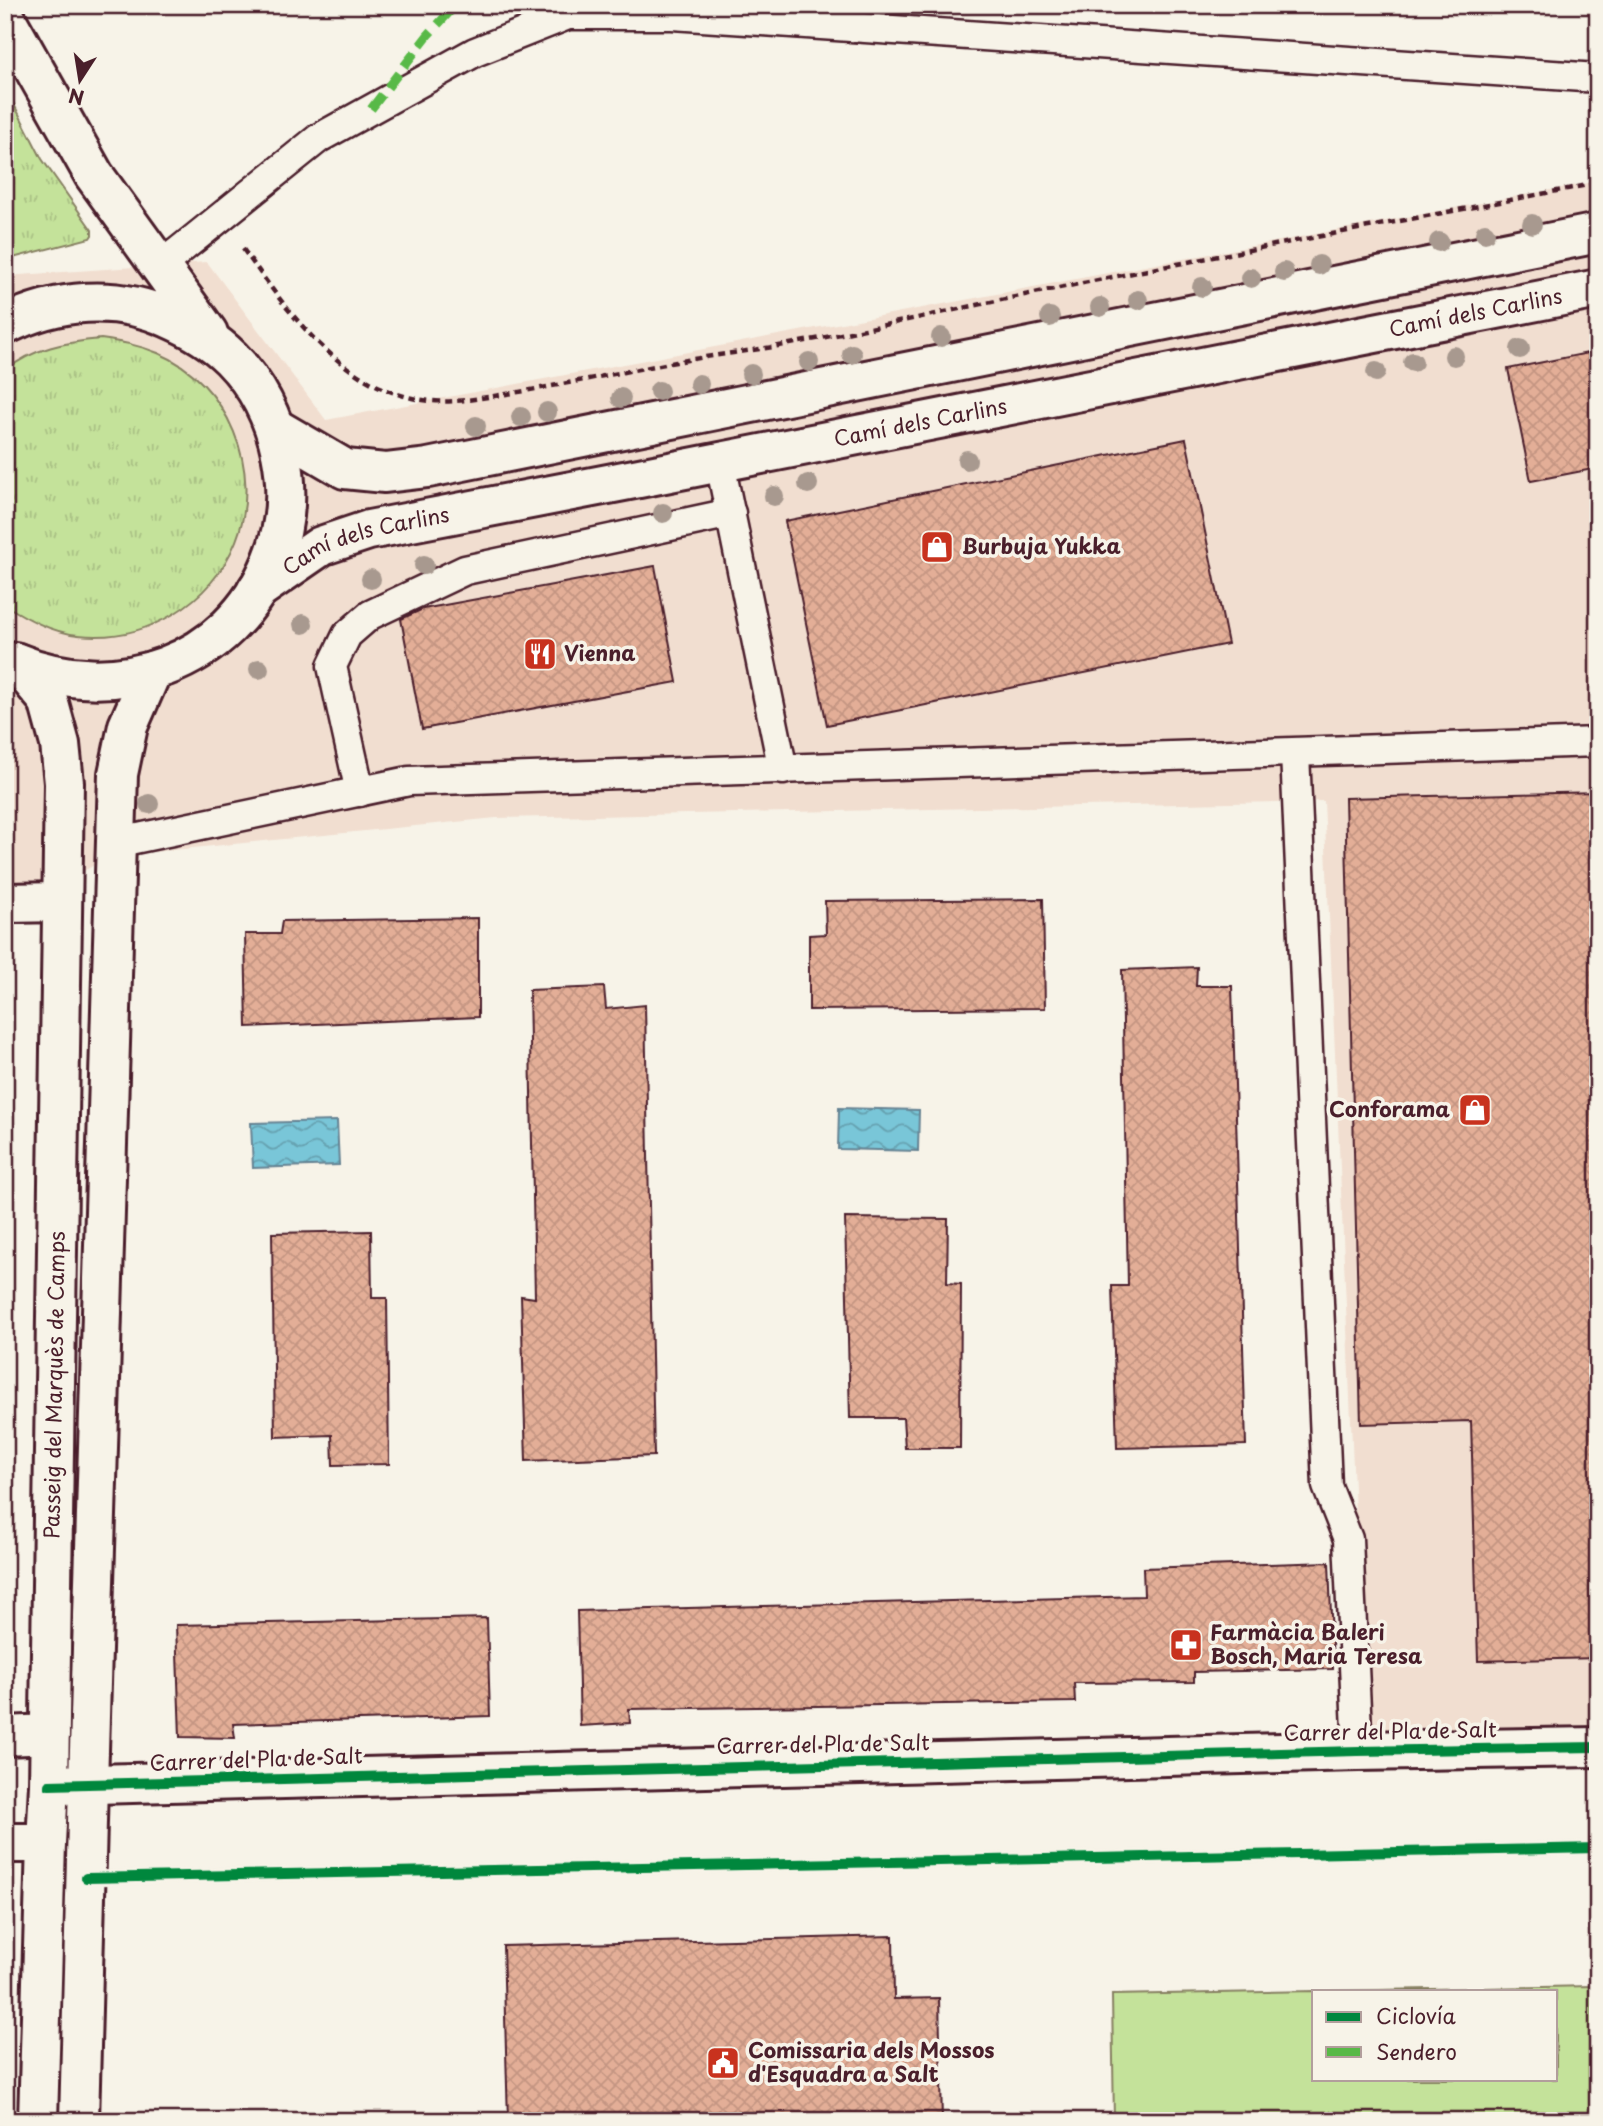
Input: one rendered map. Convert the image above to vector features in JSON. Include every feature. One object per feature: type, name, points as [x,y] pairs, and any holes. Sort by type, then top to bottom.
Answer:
[{"type":"street","points":[[5,17],[94,175],[217,346]]},
{"type":"street","points":[[275,428],[345,469],[385,473],[428,468],[1598,233]]},
{"type":"street","name":"Camí dels Carlins","points":[[257,590],[321,546],[369,530],[1598,289]]},
{"type":"street","points":[[5,325],[26,315],[58,306],[92,302],[126,304],[158,313],[189,327],[230,357],[251,383],[275,428],[283,460],[285,494],[283,516],[272,560],[257,590],[237,617],[212,640],[173,664],[152,671],[107,679],[83,679],[38,671],[11,660]]},
{"type":"street","name":"Passeig del Marquès de Camps","points":[[11,660],[48,699],[60,744],[64,783],[49,1786],[38,2121]]},
{"type":"street","name":"Passeig del Marquès de Camps","points":[[79,2121],[118,774],[128,726],[152,671]]},
{"type":"street","points":[[5,903],[62,902]]},
{"type":"street","points":[[5,1736],[50,1734]]},
{"type":"street","name":"Carrer del Pla de Salt","points":[[49,1786],[1598,1747]]},
{"type":"street","points":[[5,1843],[46,1843]]},
{"type":"lane","points":[[159,267],[318,138],[475,52],[568,15],[672,15],[1598,78]]},
{"type":"lane","points":[[720,463],[783,770]]},
{"type":"lane","points":[[360,792],[332,666],[347,635],[370,615],[465,570],[731,513]]},
{"type":"lane","points":[[115,843],[409,781],[1598,742]]},
{"type":"lane","points":[[1295,753],[1327,1486],[1348,1539],[1358,1751]]},
{"type":"path","points":[[221,217],[278,298],[343,366],[376,386],[414,399],[445,401],[477,399],[789,344],[1062,287],[1598,183]]},
{"type":"shaded area","points":[[1598,181],[1598,1737],[1365,1742],[1324,801],[496,818],[112,856],[58,884],[5,885],[5,276],[207,262],[326,420]]},
{"type":"green space","points":[[5,87],[42,159],[92,230],[90,238],[5,260]]},
{"type":"green space","points":[[101,339],[158,353],[183,367],[204,385],[221,407],[234,432],[242,458],[245,486],[244,514],[236,541],[225,563],[210,583],[193,600],[151,625],[103,636],[78,635],[49,628],[5,605],[5,371],[15,363],[50,348]]},
{"type":"green space","points":[[1592,1986],[1595,2121],[1114,2121],[1112,1995],[1312,1991],[1312,2080],[1558,2080],[1558,1990],[1379,1990]]},
{"type":"water","points":[[839,1108],[919,1110],[918,1151],[838,1149]]},
{"type":"water","points":[[337,1121],[339,1165],[253,1168],[251,1123]]},
{"type":"building","points":[[1598,351],[1598,468],[1531,481],[1508,369]]},
{"type":"building","points":[[1186,439],[1228,644],[827,725],[785,521]]},
{"type":"building","name":"Vienna","points":[[655,566],[677,682],[422,729],[401,619],[423,609]]},
{"type":"building","name":"Conforama","points":[[1598,792],[1598,1658],[1478,1661],[1471,1421],[1361,1424],[1345,798]]},
{"type":"building","points":[[1043,899],[1045,1008],[809,1010],[809,935],[826,934],[825,901]]},
{"type":"building","points":[[478,918],[478,1017],[247,1027],[245,934],[280,934],[282,921]]},
{"type":"building","points":[[1197,967],[1196,986],[1232,986],[1246,1445],[1117,1448],[1112,1286],[1128,1286],[1122,970]]},
{"type":"building","points":[[604,987],[606,1009],[645,1005],[654,1456],[526,1461],[521,1296],[535,1298],[529,990]]},
{"type":"building","points":[[845,1218],[948,1219],[947,1283],[961,1284],[960,1448],[905,1448],[903,1418],[850,1418]]},
{"type":"building","points":[[371,1231],[372,1298],[387,1298],[389,1464],[333,1465],[332,1435],[275,1437],[272,1233]]},
{"type":"building","points":[[1329,1562],[1333,1669],[1194,1672],[1194,1682],[1074,1683],[1075,1702],[629,1709],[630,1723],[580,1726],[577,1611],[1144,1596],[1143,1568]]},
{"type":"building","points":[[487,1618],[490,1716],[233,1724],[235,1738],[180,1737],[176,1625]]},
{"type":"building","name":"Comissaria dels Mossos d'Esquadra a Salt","points":[[893,1936],[894,1999],[939,1998],[942,2121],[508,2121],[503,1946]]},
{"type":"marked path","points":[[371,109],[428,35],[456,5]]},
{"type":"cycle path","points":[[49,1785],[1598,1747]]},
{"type":"cycle path","points":[[86,1878],[1598,1848]]},
{"type":"place","name":"Burbuja Yukka","points":[[937,547]]},
{"type":"place","name":"Vienna","points":[[540,654]]},
{"type":"place","name":"Conforama","points":[[1475,1110]]},
{"type":"place","name":"Farmàcia Baleri Bosch, Maria Teresa","points":[[1186,1645]]},
{"type":"place","name":"Comissaria dels Mossos d'Esquadra a Salt","points":[[723,2063]]}]
